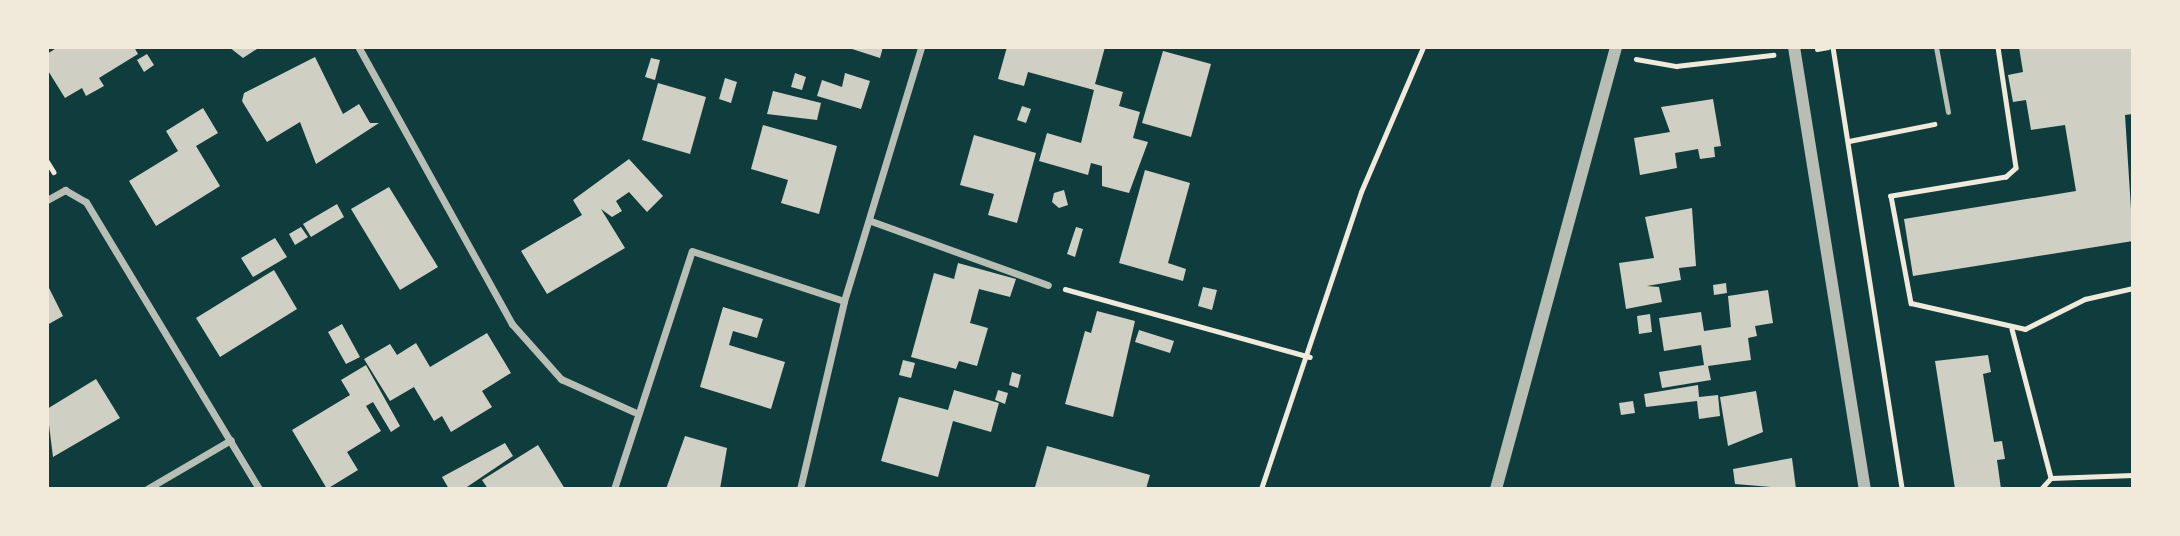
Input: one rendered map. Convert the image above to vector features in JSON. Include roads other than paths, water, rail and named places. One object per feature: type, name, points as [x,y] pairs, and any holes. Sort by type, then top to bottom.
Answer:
[{"type":"street","points":[[800,489],[844,301],[871,221],[921,47]]},
{"type":"street","points":[[359,48],[512,324],[561,379],[635,412]]},
{"type":"street","points":[[1795,50],[1865,489]]},
{"type":"street","points":[[1496,489],[1614,51]]},
{"type":"street","points":[[47,200],[65,190],[86,202],[259,489]]},
{"type":"street","points":[[871,221],[1048,285]]},
{"type":"street","points":[[614,489],[635,412],[692,251],[844,301]]},
{"type":"street","points":[[147,489],[231,440]]},
{"type":"lane","points":[[1936,47],[1948,112]]}]
